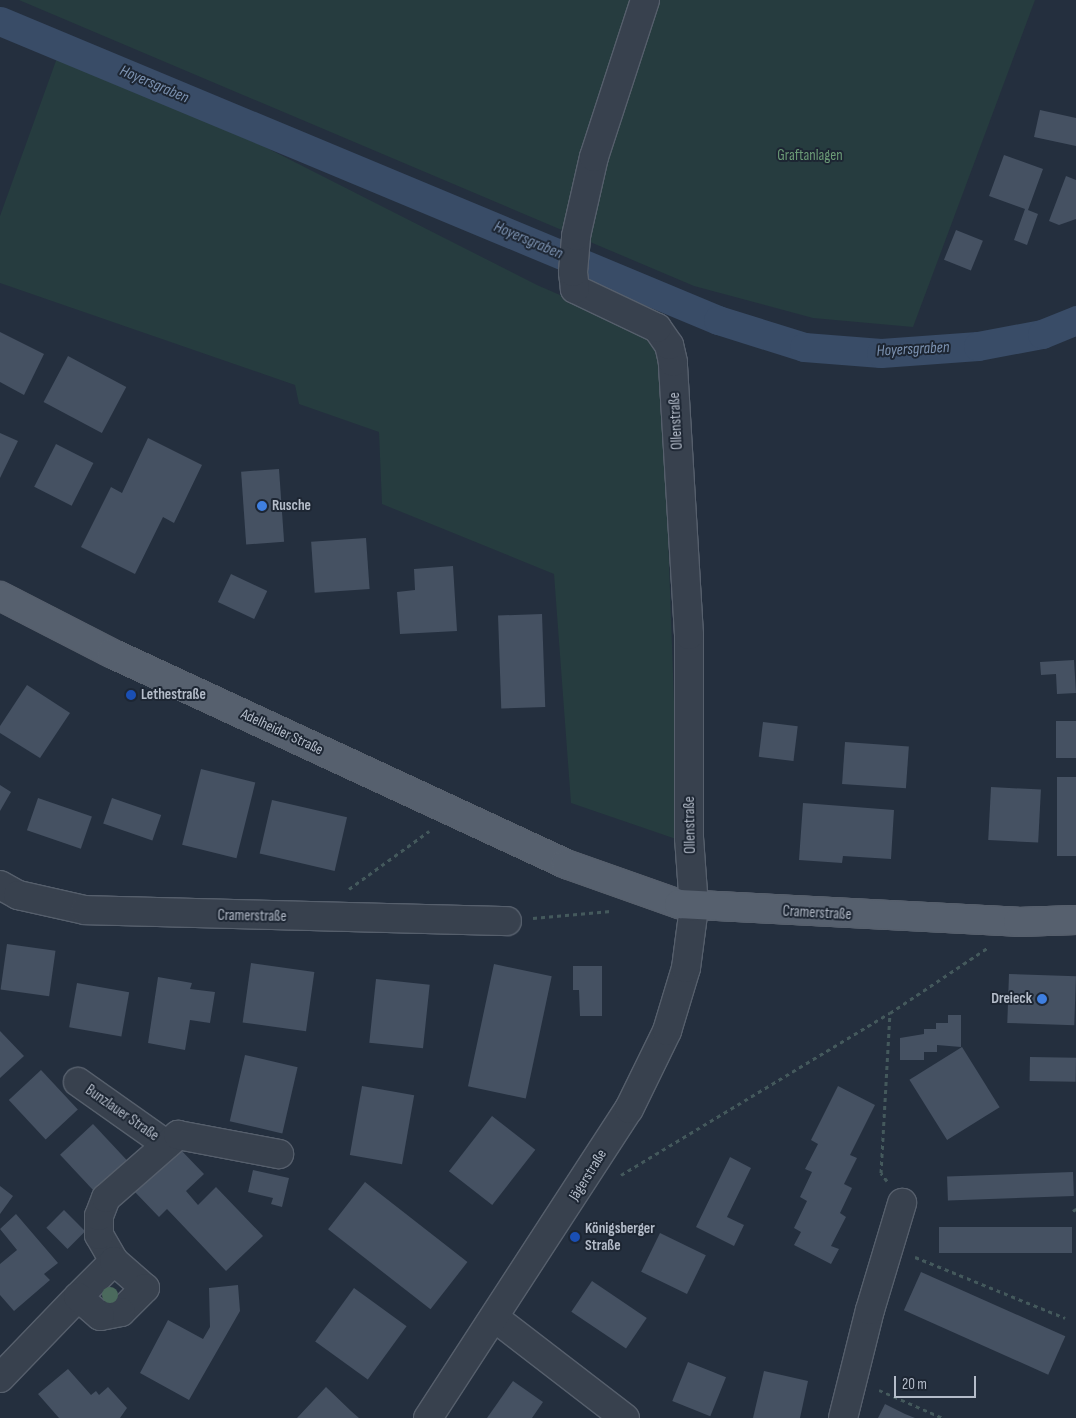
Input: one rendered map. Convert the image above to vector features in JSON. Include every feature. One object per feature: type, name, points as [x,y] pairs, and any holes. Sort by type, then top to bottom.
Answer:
[{"type":"main road","name":"Adelheider Straße","points":[[0,596],[111,653],[566,864]]},
{"type":"main road","name":"Cramerstraße","points":[[566,864],[694,907],[1018,922],[1076,920]]},
{"type":"street","name":"Ollenstraße","points":[[645,0],[594,157],[576,236],[573,272],[575,289],[657,328],[668,345],[673,362],[689,635],[689,838],[694,907]]},
{"type":"street","name":"Cramerstraße","points":[[0,885],[18,895],[85,910],[507,921]]},
{"type":"street","name":"Jägerstraße","points":[[428,1418],[495,1318],[634,1101],[667,1031],[686,968],[694,907]]},
{"type":"street","name":"Bunzlauer Straße","points":[[78,1082],[166,1144]]},
{"type":"street","name":"Bunzlauer Straße","points":[[78,1297],[100,1316],[121,1312],[144,1288],[114,1261],[99,1235],[99,1216],[106,1198],[178,1134],[279,1154]]},
{"type":"street","points":[[843,1418],[902,1203]]},
{"type":"street","points":[[0,1378],[114,1261]]},
{"type":"street","points":[[495,1318],[625,1418]]},
{"type":"path","points":[[313,917],[456,812]]},
{"type":"path","points":[[507,921],[620,910]]},
{"type":"path","points":[[613,1179],[890,1013],[970,962],[1018,922]]},
{"type":"path","points":[[890,1013],[882,1173],[902,1203]]},
{"type":"path","points":[[889,1246],[1066,1318]]},
{"type":"path","points":[[853,1378],[944,1418]]},
{"type":"green space","name":"Graftanlagen","points":[[19,0],[1035,0],[913,327],[813,318],[694,286]]},
{"type":"green space","points":[[57,58],[263,146],[537,285],[638,329],[653,344],[662,369],[679,840],[571,803],[554,574],[382,504],[379,432],[299,404],[295,385],[0,283],[0,216]]},
{"type":"building","points":[[1040,110],[1076,118],[1076,146],[1034,137]]},
{"type":"building","points":[[1004,155],[1043,169],[1028,210],[1038,214],[1027,245],[1014,240],[1025,209],[989,196]]},
{"type":"building","points":[[1066,176],[1076,180],[1076,219],[1059,225],[1049,221]]},
{"type":"building","points":[[956,230],[983,241],[971,271],[944,260]]},
{"type":"building","points":[[0,332],[44,354],[24,395],[0,382]]},
{"type":"building","points":[[68,356],[126,387],[102,433],[44,402]]},
{"type":"building","points":[[0,433],[18,441],[0,478]]},
{"type":"building","points":[[148,438],[202,465],[174,523],[163,517],[135,574],[81,547],[111,487],[122,493]]},
{"type":"building","points":[[56,444],[93,463],[72,506],[34,487]]},
{"type":"building","name":"Rusche","points":[[279,469],[284,542],[246,544],[241,472]]},
{"type":"building","points":[[366,538],[370,589],[315,593],[311,542]]},
{"type":"building","points":[[453,566],[457,631],[400,634],[397,592],[415,590],[414,569]]},
{"type":"building","points":[[231,574],[267,591],[254,619],[218,602]]},
{"type":"building","points":[[542,614],[545,707],[501,708],[498,616]]},
{"type":"building","points":[[1074,660],[1076,693],[1057,694],[1056,674],[1041,675],[1040,662]]},
{"type":"building","points":[[27,685],[70,713],[40,758],[0,733],[0,726]]},
{"type":"building","points":[[1056,721],[1076,721],[1076,758],[1056,758]]},
{"type":"building","points":[[763,722],[798,726],[793,761],[759,757]]},
{"type":"building","points":[[845,742],[909,746],[906,788],[842,784]]},
{"type":"building","points":[[201,769],[255,783],[236,858],[182,845]]},
{"type":"building","points":[[1057,777],[1076,777],[1076,856],[1057,856]]},
{"type":"building","points":[[0,785],[11,792],[0,811]]},
{"type":"building","points":[[991,787],[1041,790],[1038,843],[988,840]]},
{"type":"building","points":[[38,798],[92,817],[81,849],[27,830]]},
{"type":"building","points":[[112,798],[161,815],[152,840],[103,824]]},
{"type":"building","points":[[272,800],[347,817],[335,871],[260,854]]},
{"type":"building","points":[[803,803],[894,810],[891,859],[843,856],[842,863],[799,860]]},
{"type":"building","points":[[7,944],[56,951],[49,996],[1,990]]},
{"type":"building","points":[[251,963],[314,972],[306,1031],[243,1022]]},
{"type":"building","points":[[494,964],[552,976],[526,1099],[468,1086]]},
{"type":"building","points":[[573,966],[602,966],[602,1016],[580,1016],[579,990],[573,990]]},
{"type":"building","name":"Dreieck","points":[[1009,974],[1076,976],[1074,1025],[1007,1023]]},
{"type":"building","points":[[158,977],[192,983],[190,989],[215,992],[210,1023],[190,1020],[185,1050],[148,1043]]},
{"type":"building","points":[[376,979],[430,985],[423,1048],[369,1043]]},
{"type":"building","points":[[77,983],[129,992],[121,1037],[69,1027]]},
{"type":"building","points":[[948,1015],[961,1015],[961,1047],[937,1045],[937,1052],[924,1052],[924,1060],[900,1060],[900,1038],[924,1034],[924,1029],[936,1029],[936,1023],[948,1023]]},
{"type":"building","points":[[0,1031],[24,1056],[0,1078]]},
{"type":"building","points":[[962,1047],[1000,1107],[947,1140],[909,1080]]},
{"type":"building","points":[[245,1055],[298,1067],[282,1133],[230,1121]]},
{"type":"building","points":[[1030,1057],[1076,1058],[1076,1082],[1030,1081]]},
{"type":"building","points":[[41,1070],[78,1109],[46,1140],[9,1100]]},
{"type":"building","points":[[362,1086],[414,1095],[402,1164],[350,1155]]},
{"type":"building","points":[[838,1086],[875,1105],[850,1155],[857,1158],[844,1184],[852,1188],[840,1213],[846,1217],[831,1246],[839,1249],[831,1264],[794,1245],[801,1232],[794,1228],[807,1201],[800,1197],[812,1172],[805,1169],[818,1144],[811,1140]]},
{"type":"building","points":[[492,1116],[535,1150],[492,1205],[449,1171]]},
{"type":"building","points":[[93,1124],[127,1161],[94,1191],[60,1155]]},
{"type":"building","points":[[178,1147],[204,1174],[186,1191],[198,1205],[216,1187],[263,1236],[226,1271],[167,1209],[159,1217],[133,1190]]},
{"type":"building","points":[[730,1157],[751,1168],[727,1217],[744,1225],[734,1246],[696,1227]]},
{"type":"building","points":[[253,1170],[289,1178],[282,1207],[271,1204],[273,1198],[248,1192]]},
{"type":"building","points":[[1073,1172],[1074,1196],[948,1200],[947,1176]]},
{"type":"building","points":[[365,1182],[467,1262],[431,1309],[328,1229]]},
{"type":"building","points":[[0,1186],[13,1196],[0,1214]]},
{"type":"building","points":[[64,1210],[85,1231],[68,1249],[46,1228]]},
{"type":"building","points":[[16,1214],[58,1263],[44,1274],[50,1280],[14,1311],[0,1295],[0,1264],[17,1250],[0,1229]]},
{"type":"building","points":[[939,1227],[1072,1227],[1072,1253],[939,1253]]},
{"type":"building","points":[[660,1233],[706,1255],[687,1294],[641,1272]]},
{"type":"building","points":[[921,1272],[1065,1336],[1048,1375],[904,1310]]},
{"type":"building","points":[[592,1281],[647,1318],[626,1349],[571,1312]]},
{"type":"building","points":[[238,1285],[240,1311],[189,1400],[140,1373],[168,1320],[203,1339],[210,1327],[209,1288]]},
{"type":"building","points":[[354,1288],[407,1326],[368,1380],[315,1341]]},
{"type":"building","points":[[688,1362],[726,1377],[710,1416],[672,1401]]},
{"type":"building","points":[[68,1369],[91,1395],[96,1391],[99,1395],[108,1387],[127,1408],[120,1418],[59,1418],[38,1394]]},
{"type":"building","points":[[764,1371],[808,1381],[800,1418],[753,1418]]},
{"type":"building","points":[[513,1381],[543,1402],[532,1418],[487,1418]]},
{"type":"building","points":[[326,1387],[351,1411],[359,1418],[297,1418]]},
{"type":"building","points":[[885,1404],[905,1414],[915,1418],[878,1418]]},
{"type":"waterway","name":"Hoyersgraben","points":[[0,21],[718,320],[804,347],[881,353],[978,346],[1042,334],[1076,320]]},
{"type":"place","name":"Rusche","points":[[262,506]]},
{"type":"place","name":"Lethestraße","points":[[131,695]]},
{"type":"place","name":"Dreieck","points":[[1042,999]]},
{"type":"place","name":"Königsberger Straße","points":[[575,1237]]}]
